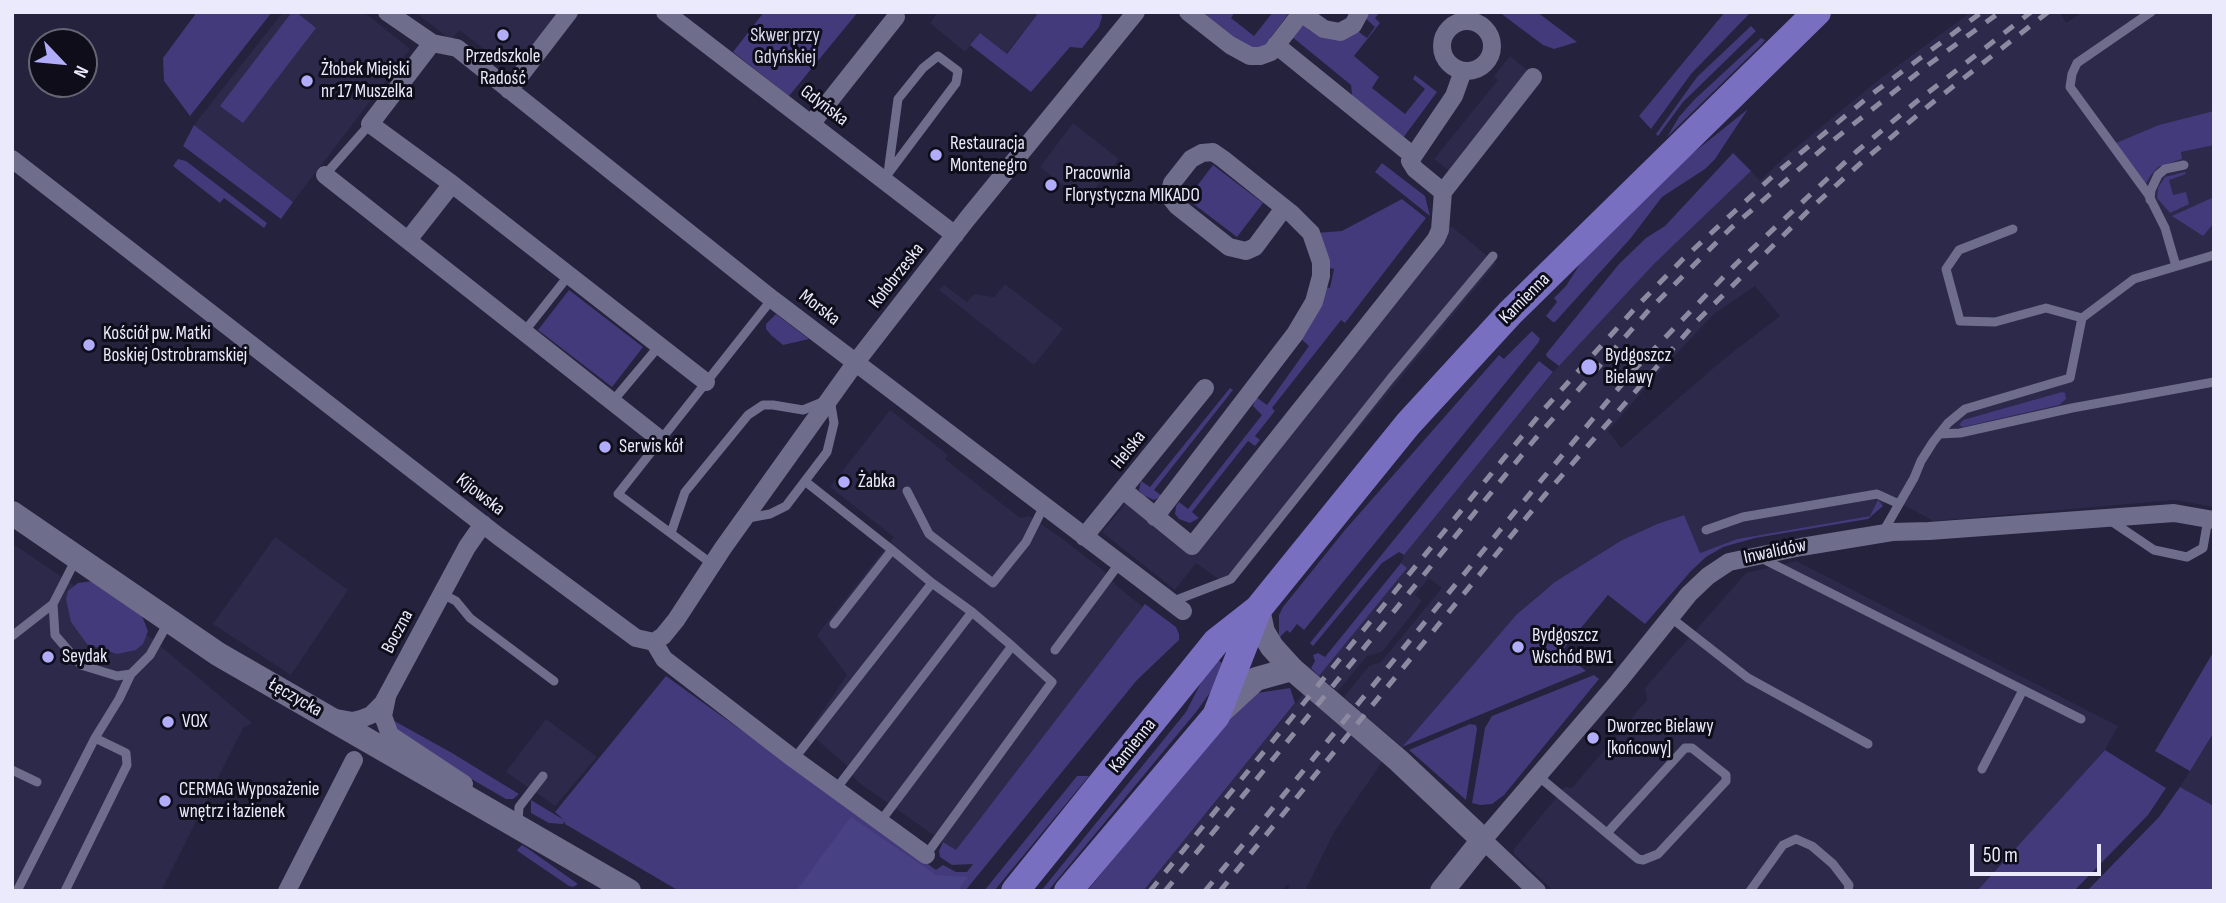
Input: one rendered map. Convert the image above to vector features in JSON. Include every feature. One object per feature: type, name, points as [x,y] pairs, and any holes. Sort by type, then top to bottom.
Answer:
[{"type":"main road","name":"Kamienna","points":[[1015,891],[1216,642],[1258,610],[1408,424],[1510,313],[1816,12]]},
{"type":"main road","name":"Kamienna","points":[[1068,891],[1216,716],[1258,610]]},
{"type":"street","name":"Morska","points":[[387,12],[432,43],[457,48],[772,299],[1177,607]]},
{"type":"street","points":[[509,90],[569,12]]},
{"type":"street","name":"Gdyńska","points":[[665,12],[738,69],[886,176],[955,235]]},
{"type":"street","points":[[1191,13],[1230,45],[1250,56],[1260,56],[1270,52],[1302,13],[1324,29],[1340,32],[1353,25],[1360,12]]},
{"type":"street","name":"Kołobrzeska","points":[[653,642],[663,636],[676,620],[712,564],[856,362],[1132,14]]},
{"type":"street","points":[[812,123],[896,17]]},
{"type":"street","points":[[432,43],[370,124],[452,184],[706,382]]},
{"type":"street","points":[[1276,45],[1412,155]]},
{"type":"street","points":[[1443,192],[1411,165],[1412,155],[1454,96],[1463,71]]},
{"type":"street","points":[[1123,491],[1192,546],[1436,239],[1440,230],[1443,192],[1533,77]]},
{"type":"street","points":[[1156,517],[1274,363],[1307,315],[1317,296],[1321,276],[1321,262],[1311,233],[1284,208],[1213,152],[1202,153],[1191,159],[1172,183],[1170,196],[1177,206],[1229,247],[1246,251],[1255,247],[1284,208]]},
{"type":"street","name":"Kijowska","points":[[12,159],[483,524],[636,638],[653,642],[664,659],[794,759],[926,855]]},
{"type":"street","points":[[325,175],[661,440]]},
{"type":"street","points":[[408,240],[452,184]]},
{"type":"street","name":"Helska","points":[[1084,537],[1205,388]]},
{"type":"street","name":"Łęczycka","points":[[12,513],[218,654],[629,891]]},
{"type":"street","name":"Inwalidów","points":[[1442,891],[1689,594],[1707,576],[1729,562],[1882,533],[2174,513],[2211,520]]},
{"type":"street","name":"Boczna","points":[[371,715],[387,697],[467,547],[483,524]]},
{"type":"street","points":[[1258,610],[1267,640],[1292,669],[1398,760],[1537,891]]},
{"type":"street","points":[[1216,716],[1256,679],[1292,669]]},
{"type":"street","points":[[387,697],[383,716],[390,735],[472,789],[518,827]]},
{"type":"street","points":[[323,714],[352,721],[371,715]]},
{"type":"street","points":[[371,715],[367,728],[368,735],[375,744]]},
{"type":"street","points":[[287,891],[354,760]]},
{"type":"street","name":"Łęczycka","points":[[587,868],[619,891]]},
{"type":"lane","points":[[2151,12],[2077,63],[2070,87],[2150,200],[2165,228],[2176,266]]},
{"type":"lane","points":[[938,57],[958,71],[956,83],[886,176],[898,99],[923,68],[938,57]]},
{"type":"lane","points":[[325,175],[370,124]]},
{"type":"lane","points":[[2150,200],[2158,175],[2165,169],[2183,165]]},
{"type":"lane","points":[[2013,229],[1959,250],[1946,269],[1961,321],[1995,322],[2046,308],[2082,318]]},
{"type":"lane","points":[[1882,533],[1921,461],[1939,434],[1965,409],[2070,378],[2082,318],[2134,279],[2214,255]]},
{"type":"lane","points":[[1177,607],[1231,579],[1391,378],[1493,256]]},
{"type":"lane","points":[[524,332],[569,275]]},
{"type":"lane","points":[[712,564],[618,494],[772,299]]},
{"type":"lane","points":[[612,402],[659,346]]},
{"type":"lane","points":[[1939,434],[1960,433],[2072,408],[2214,382]]},
{"type":"lane","points":[[671,533],[685,492],[748,415],[763,405],[803,410],[830,399],[834,423],[831,439],[827,452],[806,482],[786,506],[770,514],[745,519]]},
{"type":"lane","points":[[806,482],[972,612],[1052,682],[926,855]]},
{"type":"lane","points":[[906,491],[929,534],[993,583],[1026,542],[1044,506]]},
{"type":"lane","points":[[1706,530],[1743,517],[1877,494],[1899,505]]},
{"type":"lane","points":[[2108,517],[2154,550],[2188,557],[2203,548],[2211,520]]},
{"type":"lane","points":[[834,624],[892,550]]},
{"type":"lane","points":[[1756,555],[2081,719]]},
{"type":"lane","points":[[12,636],[53,604],[76,558]]},
{"type":"lane","points":[[1055,650],[1119,564]]},
{"type":"lane","points":[[794,759],[932,583]]},
{"type":"lane","points":[[442,594],[456,601],[470,618],[554,681]]},
{"type":"lane","points":[[53,604],[55,635],[81,665],[117,676],[131,674]]},
{"type":"lane","points":[[836,789],[972,612]]},
{"type":"lane","points":[[1670,617],[1748,678],[1868,744]]},
{"type":"lane","points":[[17,891],[95,737],[131,674],[150,655],[169,620]]},
{"type":"lane","points":[[880,822],[1012,646]]},
{"type":"lane","points":[[1982,769],[2023,690]]},
{"type":"lane","points":[[65,891],[127,765],[126,753],[95,737]]},
{"type":"lane","points":[[1538,776],[1638,859],[1648,859],[1658,853],[1726,781],[1726,775],[1692,748],[1685,748],[1606,832]]},
{"type":"lane","points":[[12,770],[37,782]]},
{"type":"lane","points":[[518,827],[519,807],[543,776]]},
{"type":"lane","points":[[1749,891],[1783,845],[1796,839],[1812,846],[1833,864],[1849,885],[1848,891]]},
{"type":"shaded area","name":"Żłobek Miejski nr 17 Muszelka","points":[[283,12],[364,12],[410,49],[293,202],[194,125]]},
{"type":"shaded area","name":"Przedszkole Radość","points":[[415,12],[558,12],[513,66],[501,62],[459,30],[451,40]]},
{"type":"shaded area","points":[[938,12],[1039,12],[1006,54],[980,33],[965,52],[930,23]]},
{"type":"shaded area","points":[[1971,12],[2060,12],[2066,23],[2083,12],[2214,12],[2214,507],[2175,500],[1934,521],[1890,498],[1870,516],[1737,539],[1700,553],[1683,515],[1622,540],[1546,589],[1517,614],[1402,747],[1344,697],[1369,666],[1381,662],[1442,588],[1429,578],[1415,595],[1422,601],[1382,652],[1367,656],[1338,691],[1319,676],[1406,568],[1401,563],[1404,555],[1556,369],[1654,264],[1751,171],[1760,181],[1788,154],[1881,78]],"holes":[[[1755,286],[1780,316],[1724,359],[1621,448],[1608,431],[1714,314]]]},
{"type":"shaded area","points":[[1510,56],[1542,82],[1462,181],[1434,159],[1498,80],[1494,76]]},
{"type":"shaded area","points":[[1073,123],[1119,159],[1084,202],[1040,167]]},
{"type":"shaded area","points":[[1451,226],[1496,263],[1228,586],[1196,563],[1175,590],[1102,532],[1129,499],[1197,552]]},
{"type":"shaded area","points":[[1005,284],[1063,329],[1034,365],[939,290],[944,285],[967,302],[974,294],[994,297]]},
{"type":"shaded area","points":[[890,410],[948,455],[945,459],[1020,518],[1029,516],[1060,537],[1104,571],[1118,587],[1143,607],[956,851],[858,782],[844,763],[808,732],[847,675],[817,635],[894,537],[830,487]]},
{"type":"shaded area","points":[[275,537],[348,590],[291,675],[213,624]]},
{"type":"shaded area","points":[[12,543],[151,638],[252,723],[243,728],[161,891],[12,891]]},
{"type":"shaded area","points":[[1796,561],[2118,726],[2105,750],[1977,891],[1554,891],[1514,854],[1514,849],[1565,787],[1572,788],[1647,700],[1645,688],[1746,573]]},
{"type":"shaded area","points":[[1303,694],[1382,762],[1334,832],[1305,891],[1288,891],[1289,884],[1280,891],[1143,891]]},
{"type":"shaded area","points":[[546,719],[597,757],[555,806],[506,772]]},
{"type":"shaded area","points":[[2214,732],[2214,806],[2180,787]]},
{"type":"shaded area","points":[[851,817],[936,875],[968,877],[957,891],[796,891]]},
{"type":"green space","points":[[197,12],[272,12],[190,116],[164,81],[163,58]]},
{"type":"green space","points":[[292,12],[296,12],[316,28],[243,123],[220,106]]},
{"type":"green space","name":"Skwer przy Gdyńskiej","points":[[764,12],[858,12],[789,96],[733,52]]},
{"type":"green space","points":[[1039,12],[1101,12],[1102,17],[1099,27],[1082,48],[1070,47],[1031,92],[970,45],[980,33],[1007,54]]},
{"type":"green space","points":[[1235,12],[1231,18],[1254,36],[1273,12],[1290,12],[1262,49],[1247,47],[1205,14]]},
{"type":"green space","points":[[1366,12],[1380,12],[1375,18],[1380,23],[1354,56],[1379,77],[1372,88],[1405,114],[1425,89],[1413,79],[1415,75],[1437,92],[1400,142],[1353,104],[1351,85],[1291,36],[1302,22],[1309,30],[1335,40],[1355,29],[1367,38],[1375,27],[1365,18]]},
{"type":"green space","points":[[1499,12],[1537,12],[1577,42],[1554,49],[1543,45]]},
{"type":"green space","points":[[1725,12],[1751,12],[1691,74],[1651,129],[1639,116]]},
{"type":"green space","points":[[1751,26],[1756,31],[1683,102],[1658,136],[1656,134],[1697,77]]},
{"type":"green space","points":[[1761,38],[1765,40],[1762,44],[1667,137],[1694,100]]},
{"type":"green space","points":[[1748,109],[1715,159],[1705,169],[1662,197],[1630,239],[1555,322],[1546,316],[1557,302],[1554,298],[1566,286],[1587,253],[1688,157]]},
{"type":"green space","points":[[2214,111],[2214,145],[2181,152],[2182,159],[2158,167],[2145,185],[2116,143],[2159,125]]},
{"type":"green space","points":[[194,125],[293,202],[281,219],[183,146]]},
{"type":"green space","points":[[1733,153],[1751,171],[1654,264],[1559,366],[1547,357],[1546,354],[1619,264],[1646,238],[1665,226]]},
{"type":"green space","points":[[178,159],[186,161],[267,223],[264,228],[224,198],[220,203],[173,166]]},
{"type":"green space","points":[[1382,163],[1425,196],[1430,216],[1375,172]]},
{"type":"green space","points":[[1213,165],[1263,203],[1237,237],[1187,199]]},
{"type":"green space","points":[[2185,172],[2186,174],[2169,180],[2173,195],[2186,192],[2189,204],[2170,213],[2157,198],[2158,188],[2165,177]]},
{"type":"green space","points":[[2214,197],[2214,223],[2203,236],[2172,216]]},
{"type":"green space","points":[[1402,199],[1426,218],[1345,323],[1341,320],[1272,408],[1275,411],[1255,436],[1260,440],[1255,446],[1248,441],[1192,512],[1199,518],[1190,523],[1179,519],[1175,514],[1179,502],[1188,509],[1262,415],[1253,406],[1256,397],[1267,405],[1309,346],[1300,338],[1325,287],[1330,288],[1334,269],[1325,267],[1316,233],[1342,231]]},
{"type":"green space","points":[[569,290],[643,347],[612,387],[538,330]]},
{"type":"green space","points":[[776,314],[809,339],[783,345],[766,329],[766,324]]},
{"type":"green space","points":[[1532,331],[1540,339],[1538,343],[1304,630],[1297,624],[1290,633],[1287,630],[1279,638],[1279,615],[1283,607],[1345,530],[1499,355],[1504,359]]},
{"type":"green space","points":[[1539,361],[1553,372],[1404,555],[1399,552],[1382,563],[1313,646],[1310,643]]},
{"type":"green space","points":[[1230,388],[1233,390],[1154,490],[1162,496],[1154,500],[1143,495],[1139,490],[1141,481],[1150,487]]},
{"type":"green space","points":[[2065,393],[2066,399],[2059,405],[1963,427],[1959,425],[1963,420]]},
{"type":"green space","points":[[1878,500],[1883,506],[1868,519],[1755,538],[1723,547],[1706,557],[1691,571],[1645,624],[1608,595],[1562,651],[1586,671],[1402,747],[1517,614],[1555,582],[1622,540],[1684,515],[1700,553],[1737,539],[1870,516]]},
{"type":"green space","points":[[1401,563],[1407,568],[1319,676],[1311,668],[1315,661],[1313,655],[1318,653],[1325,657]]},
{"type":"green space","points":[[93,581],[140,611],[148,631],[143,644],[136,650],[117,654],[87,644],[71,622],[66,599],[68,591],[78,583]]},
{"type":"green space","points":[[1145,604],[1176,627],[1179,640],[1137,680],[965,891],[679,891],[565,824],[565,821],[563,824],[549,823],[531,813],[531,800],[564,820],[555,812],[666,676],[936,870],[943,865],[956,872],[967,872],[973,864],[952,865],[940,857],[939,851],[943,842],[956,850]]},
{"type":"green space","points":[[2214,651],[2214,732],[2190,771],[2155,751]]},
{"type":"green space","points":[[1217,659],[1228,668],[1196,712],[1048,891],[1041,891],[1186,712],[1205,675]]},
{"type":"green space","points":[[1594,675],[1599,679],[1504,795],[1492,804],[1472,803],[1485,728],[1492,716]]},
{"type":"green space","points":[[1290,688],[1295,703],[1143,891],[1087,891],[1251,691],[1257,693]]},
{"type":"green space","points":[[389,718],[519,794],[513,799],[506,799],[423,751],[398,735]]},
{"type":"green space","points":[[1470,724],[1476,725],[1477,729],[1466,800],[1409,750]]},
{"type":"green space","points":[[2105,750],[2166,788],[2148,815],[2074,891],[1977,891]]},
{"type":"green space","points":[[1077,776],[1089,776],[994,891],[984,891]]},
{"type":"green space","points":[[2180,787],[2214,806],[2214,891],[2087,891],[2159,817]]},
{"type":"green space","points":[[522,845],[578,884],[569,886],[519,852],[517,850]]},
{"type":"railway","points":[[1150,891],[1545,408],[1638,305],[1682,260],[1774,175],[1872,94],[1982,12]]},
{"type":"railway","points":[[1165,891],[1535,439],[1649,310],[1731,228],[1826,146],[2000,12]]},
{"type":"railway","points":[[1205,891],[1633,371],[1736,264],[1856,152],[2031,12]]},
{"type":"railway","points":[[1220,891],[1544,496],[1697,321],[1809,210],[1863,161],[2048,12]]},
{"type":"place","name":"Przedszkole Radość","points":[[503,35]]},
{"type":"place","name":"Żłobek Miejski nr 17 Muszelka","points":[[307,81]]},
{"type":"place","name":"Restauracja Montenegro","points":[[936,155]]},
{"type":"place","name":"Pracownia Florystyczna MIKADO","points":[[1051,185]]},
{"type":"place","name":"Kościół pw. Matki Boskiej Ostrobramskiej","points":[[89,345]]},
{"type":"place","name":"Bydgoszcz Bielawy","points":[[1589,367]]},
{"type":"place","name":"Serwis kół","points":[[605,447]]},
{"type":"place","name":"Żabka","points":[[844,482]]},
{"type":"place","name":"Bydgoszcz Wschód BW1","points":[[1518,647]]},
{"type":"place","name":"Seydak","points":[[48,657]]},
{"type":"place","name":"VOX","points":[[168,722]]},
{"type":"place","name":"Dworzec Bielawy [końcowy]","points":[[1593,738]]},
{"type":"place","name":"CERMAG Wyposażenie wnętrz i łazienek","points":[[165,801]]}]
